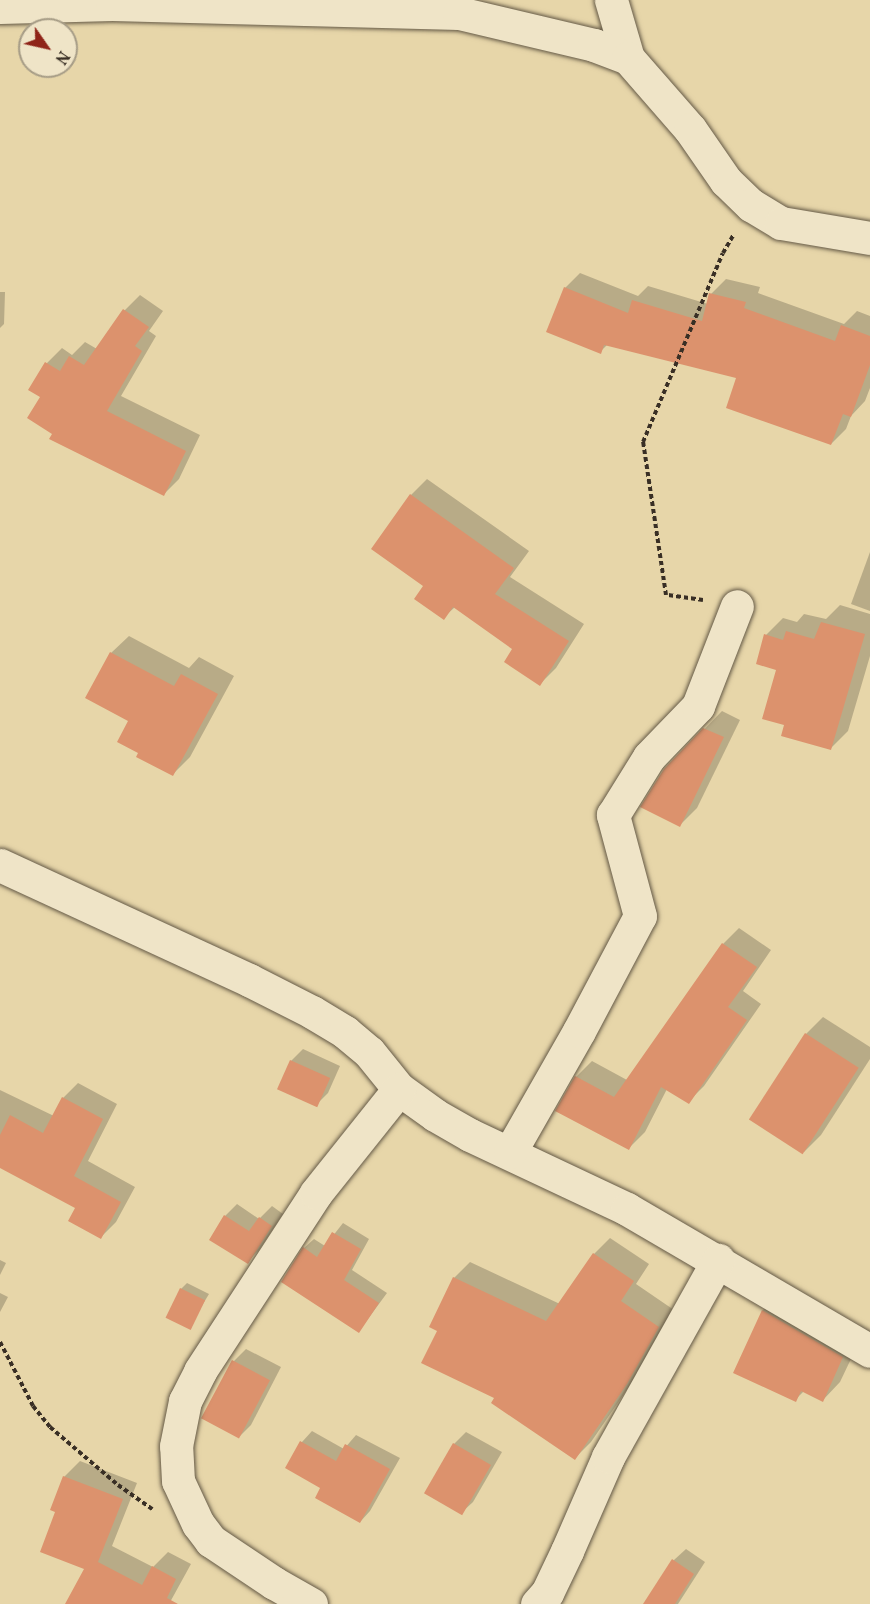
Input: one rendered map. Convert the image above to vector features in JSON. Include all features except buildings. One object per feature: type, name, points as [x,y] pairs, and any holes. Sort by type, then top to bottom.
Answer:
[{"type":"street","points":[[611,0],[628,58],[690,129],[726,181],[751,205],[781,223],[870,238]]},
{"type":"street","points":[[0,7],[123,5],[459,13],[594,45],[628,58]]},
{"type":"street","points":[[510,1152],[579,1031],[640,916],[613,815],[649,757],[698,706],[737,606]]},
{"type":"street","points":[[0,866],[249,980],[312,1012],[345,1032],[369,1052],[399,1089],[435,1116],[470,1135],[627,1209],[718,1260],[870,1351]]},
{"type":"street","points":[[311,1604],[274,1583],[211,1541],[198,1524],[178,1481],[176,1446],[185,1401],[200,1371],[316,1193],[399,1089]]},
{"type":"street","points":[[537,1604],[547,1593],[608,1457],[718,1260]]},
{"type":"path","points":[[737,606],[666,595],[643,442],[723,252],[751,205]]},
{"type":"path","points":[[0,1342],[33,1406],[50,1427],[118,1485],[154,1511]]}]
